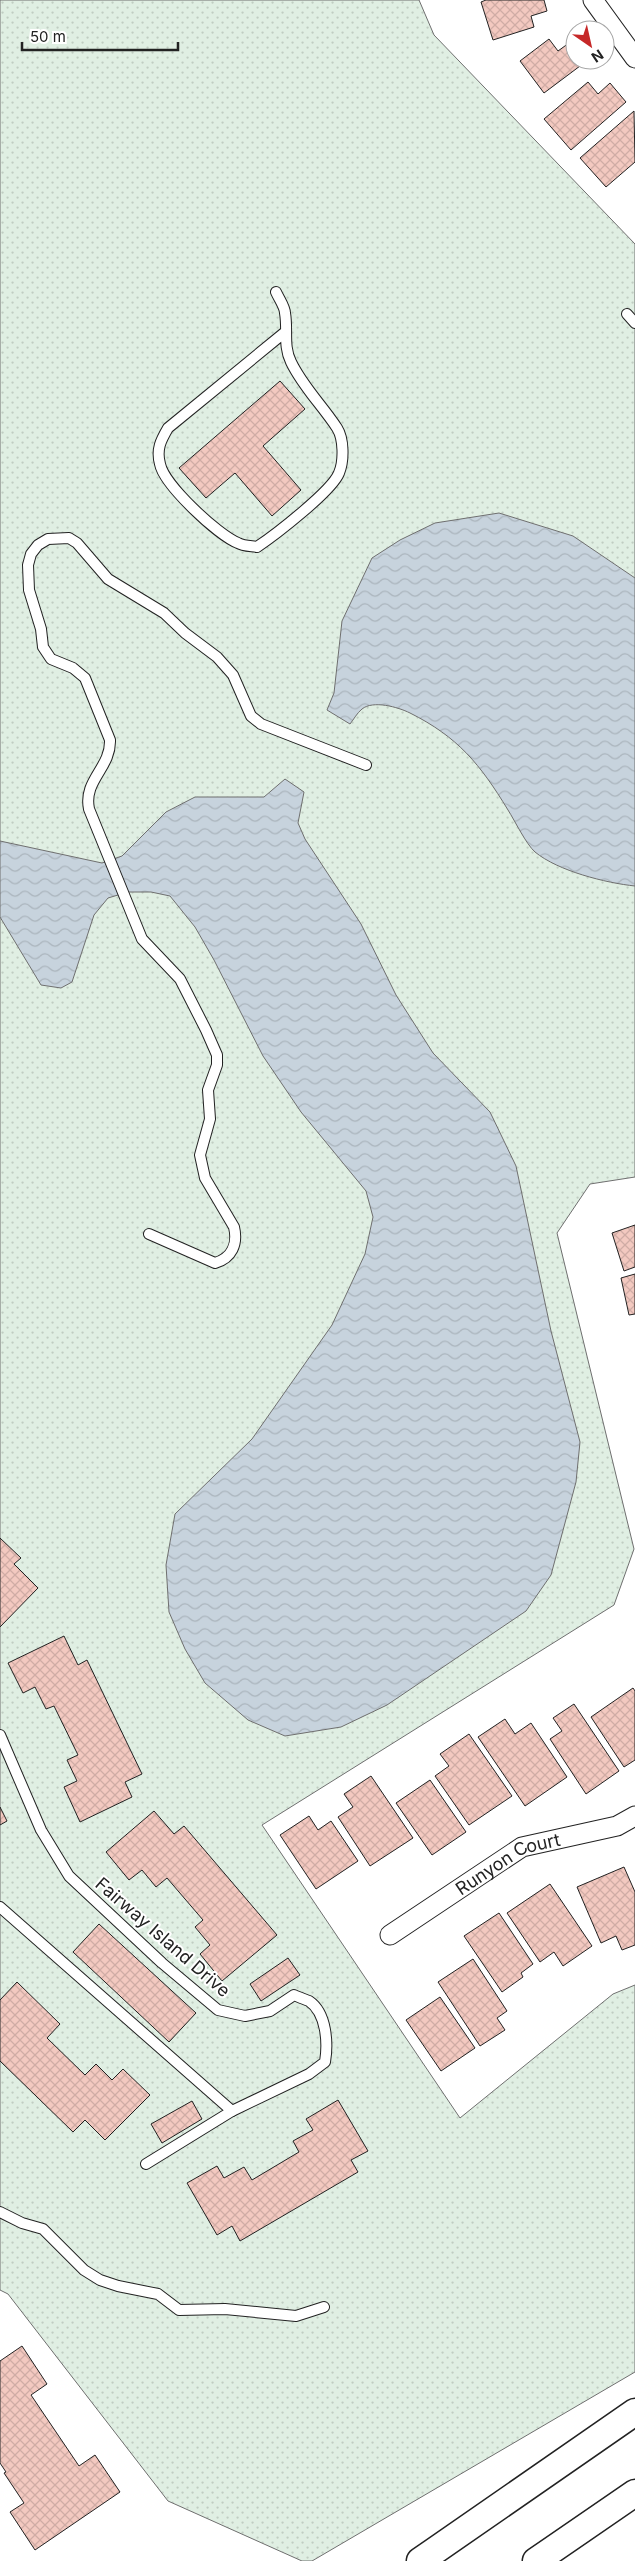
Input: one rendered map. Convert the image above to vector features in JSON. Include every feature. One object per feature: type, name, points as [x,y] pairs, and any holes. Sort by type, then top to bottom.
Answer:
[{"type":"main road","points":[[420,2561],[635,2412]]},
{"type":"main road","points":[[536,2561],[635,2493]]},
{"type":"street","points":[[593,0],[635,58]]},
{"type":"street","name":"Runyon Court","points":[[390,1935],[522,1847],[617,1826],[635,1816]]},
{"type":"lane","points":[[276,292],[286,312],[284,333],[288,355],[301,382],[338,430],[342,449],[339,474],[314,500],[276,534],[257,547],[238,544],[217,530],[171,485],[160,465],[159,443],[168,428],[284,333]]},
{"type":"lane","points":[[627,314],[635,323]]},
{"type":"lane","points":[[149,1234],[215,1263],[222,1261],[232,1252],[236,1236],[229,1217],[206,1178],[200,1155],[210,1119],[208,1090],[216,1065],[217,1055],[190,996],[180,979],[142,939],[88,809],[86,797],[107,759],[110,740],[85,678],[72,668],[51,659],[46,654],[38,616],[29,590],[28,565],[31,554],[38,545],[48,539],[68,538],[77,543],[108,580],[164,613],[217,658],[233,675],[252,716],[261,724],[366,765]]},
{"type":"lane","name":"Fairway Island Drive","points":[[0,1735],[41,1830],[69,1876],[162,1962],[218,2010],[245,2016],[270,2011],[294,1995],[310,2002],[322,2021],[328,2042],[326,2062],[309,2074],[232,2111],[146,2164]]},
{"type":"lane","points":[[0,1907],[232,2111]]},
{"type":"lane","points":[[0,2212],[22,2223],[43,2230],[84,2270],[100,2280],[118,2286],[158,2294],[179,2310],[225,2309],[296,2316],[324,2307]]},
{"type":"green space","points":[[0,0],[419,0],[434,35],[635,244],[635,1177],[590,1184],[557,1233],[634,1549],[614,1605],[262,1825],[460,2118],[613,1994],[635,1985],[635,2372],[312,2561],[302,2561],[168,2501],[8,2294],[0,2290]]},
{"type":"water","points":[[499,513],[573,536],[635,578],[635,886],[583,875],[556,865],[535,852],[477,765],[455,742],[427,722],[405,711],[386,705],[367,706],[360,711],[350,724],[327,710],[334,693],[342,621],[372,558],[400,540],[435,523]]},
{"type":"water","points":[[285,779],[304,792],[298,823],[305,839],[361,924],[396,995],[433,1053],[490,1112],[516,1166],[551,1331],[580,1442],[576,1482],[551,1575],[526,1611],[387,1705],[341,1727],[285,1736],[248,1720],[205,1683],[185,1649],[169,1612],[166,1565],[175,1514],[252,1439],[332,1325],[365,1254],[373,1217],[366,1191],[301,1112],[263,1056],[195,927],[170,896],[151,892],[128,892],[108,898],[94,915],[72,982],[61,988],[41,985],[0,917],[0,841],[102,863],[122,856],[166,812],[195,797],[264,797]]},
{"type":"building","points":[[486,0],[544,0],[547,11],[531,16],[534,27],[493,40],[481,2]]},
{"type":"building","points":[[549,39],[558,51],[565,46],[565,70],[575,70],[544,93],[520,61]]},
{"type":"building","points":[[588,82],[598,94],[610,83],[626,102],[571,150],[544,119]]},
{"type":"building","points":[[634,111],[635,162],[606,187],[580,158]]},
{"type":"building","points":[[280,381],[305,409],[263,446],[301,490],[272,516],[235,473],[206,498],[179,468]]},
{"type":"building","points":[[635,1225],[635,1267],[624,1271],[612,1233]]},
{"type":"building","points":[[635,1274],[635,1314],[629,1315],[621,1278]]},
{"type":"building","points":[[0,1538],[21,1558],[14,1564],[38,1588],[0,1627]]},
{"type":"building","points":[[64,1636],[78,1665],[87,1660],[142,1774],[125,1782],[132,1797],[80,1822],[64,1787],[77,1781],[67,1760],[78,1755],[54,1706],[46,1709],[35,1687],[23,1693],[8,1663]]},
{"type":"building","points":[[633,1688],[635,1691],[635,1760],[624,1767],[591,1717]]},
{"type":"building","points":[[574,1704],[619,1771],[586,1794],[550,1739],[562,1731],[553,1718]]},
{"type":"building","points":[[505,1719],[515,1734],[531,1723],[567,1777],[525,1806],[478,1737]]},
{"type":"building","points":[[469,1734],[512,1796],[469,1825],[435,1776],[449,1766],[440,1754]]},
{"type":"building","points":[[371,1776],[413,1838],[370,1866],[338,1817],[353,1807],[344,1794]]},
{"type":"building","points":[[430,1780],[466,1832],[432,1855],[396,1803]]},
{"type":"building","points":[[0,1807],[7,1821],[0,1825]]},
{"type":"building","points":[[154,1811],[174,1834],[184,1826],[277,1935],[222,1981],[200,1954],[210,1945],[195,1927],[203,1920],[167,1878],[156,1887],[142,1870],[129,1880],[106,1852]]},
{"type":"building","points":[[309,1816],[318,1830],[331,1821],[358,1861],[316,1889],[280,1835]]},
{"type":"building","points":[[624,1867],[635,1892],[635,1945],[622,1950],[616,1936],[601,1943],[577,1887]]},
{"type":"building","points":[[550,1884],[592,1946],[563,1966],[554,1952],[540,1962],[507,1913]]},
{"type":"building","points":[[499,1913],[533,1964],[521,1973],[523,1977],[502,1992],[464,1936]]},
{"type":"building","points":[[99,1924],[196,2013],[169,2042],[73,1952]]},
{"type":"building","points":[[288,1958],[300,1975],[261,2001],[250,1984]]},
{"type":"building","points":[[473,1959],[507,2011],[497,2018],[505,2030],[480,2046],[438,1982]]},
{"type":"building","points":[[17,1982],[60,2024],[47,2038],[85,2075],[96,2064],[112,2080],[123,2069],[150,2095],[105,2140],[85,2120],[73,2132],[0,2061],[0,2000]]},
{"type":"building","points":[[440,1997],[475,2048],[441,2071],[406,2020]]},
{"type":"building","points":[[338,2100],[368,2151],[351,2160],[358,2172],[240,2241],[232,2226],[217,2235],[187,2183],[217,2166],[224,2178],[244,2167],[252,2180],[299,2152],[293,2141],[313,2130],[306,2119]]},
{"type":"building","points":[[192,2101],[202,2119],[162,2143],[151,2124]]},
{"type":"building","points":[[22,2346],[47,2384],[31,2395],[79,2466],[95,2455],[120,2492],[35,2550],[10,2512],[24,2503],[4,2473],[6,2472],[0,2463],[0,2361]]}]
